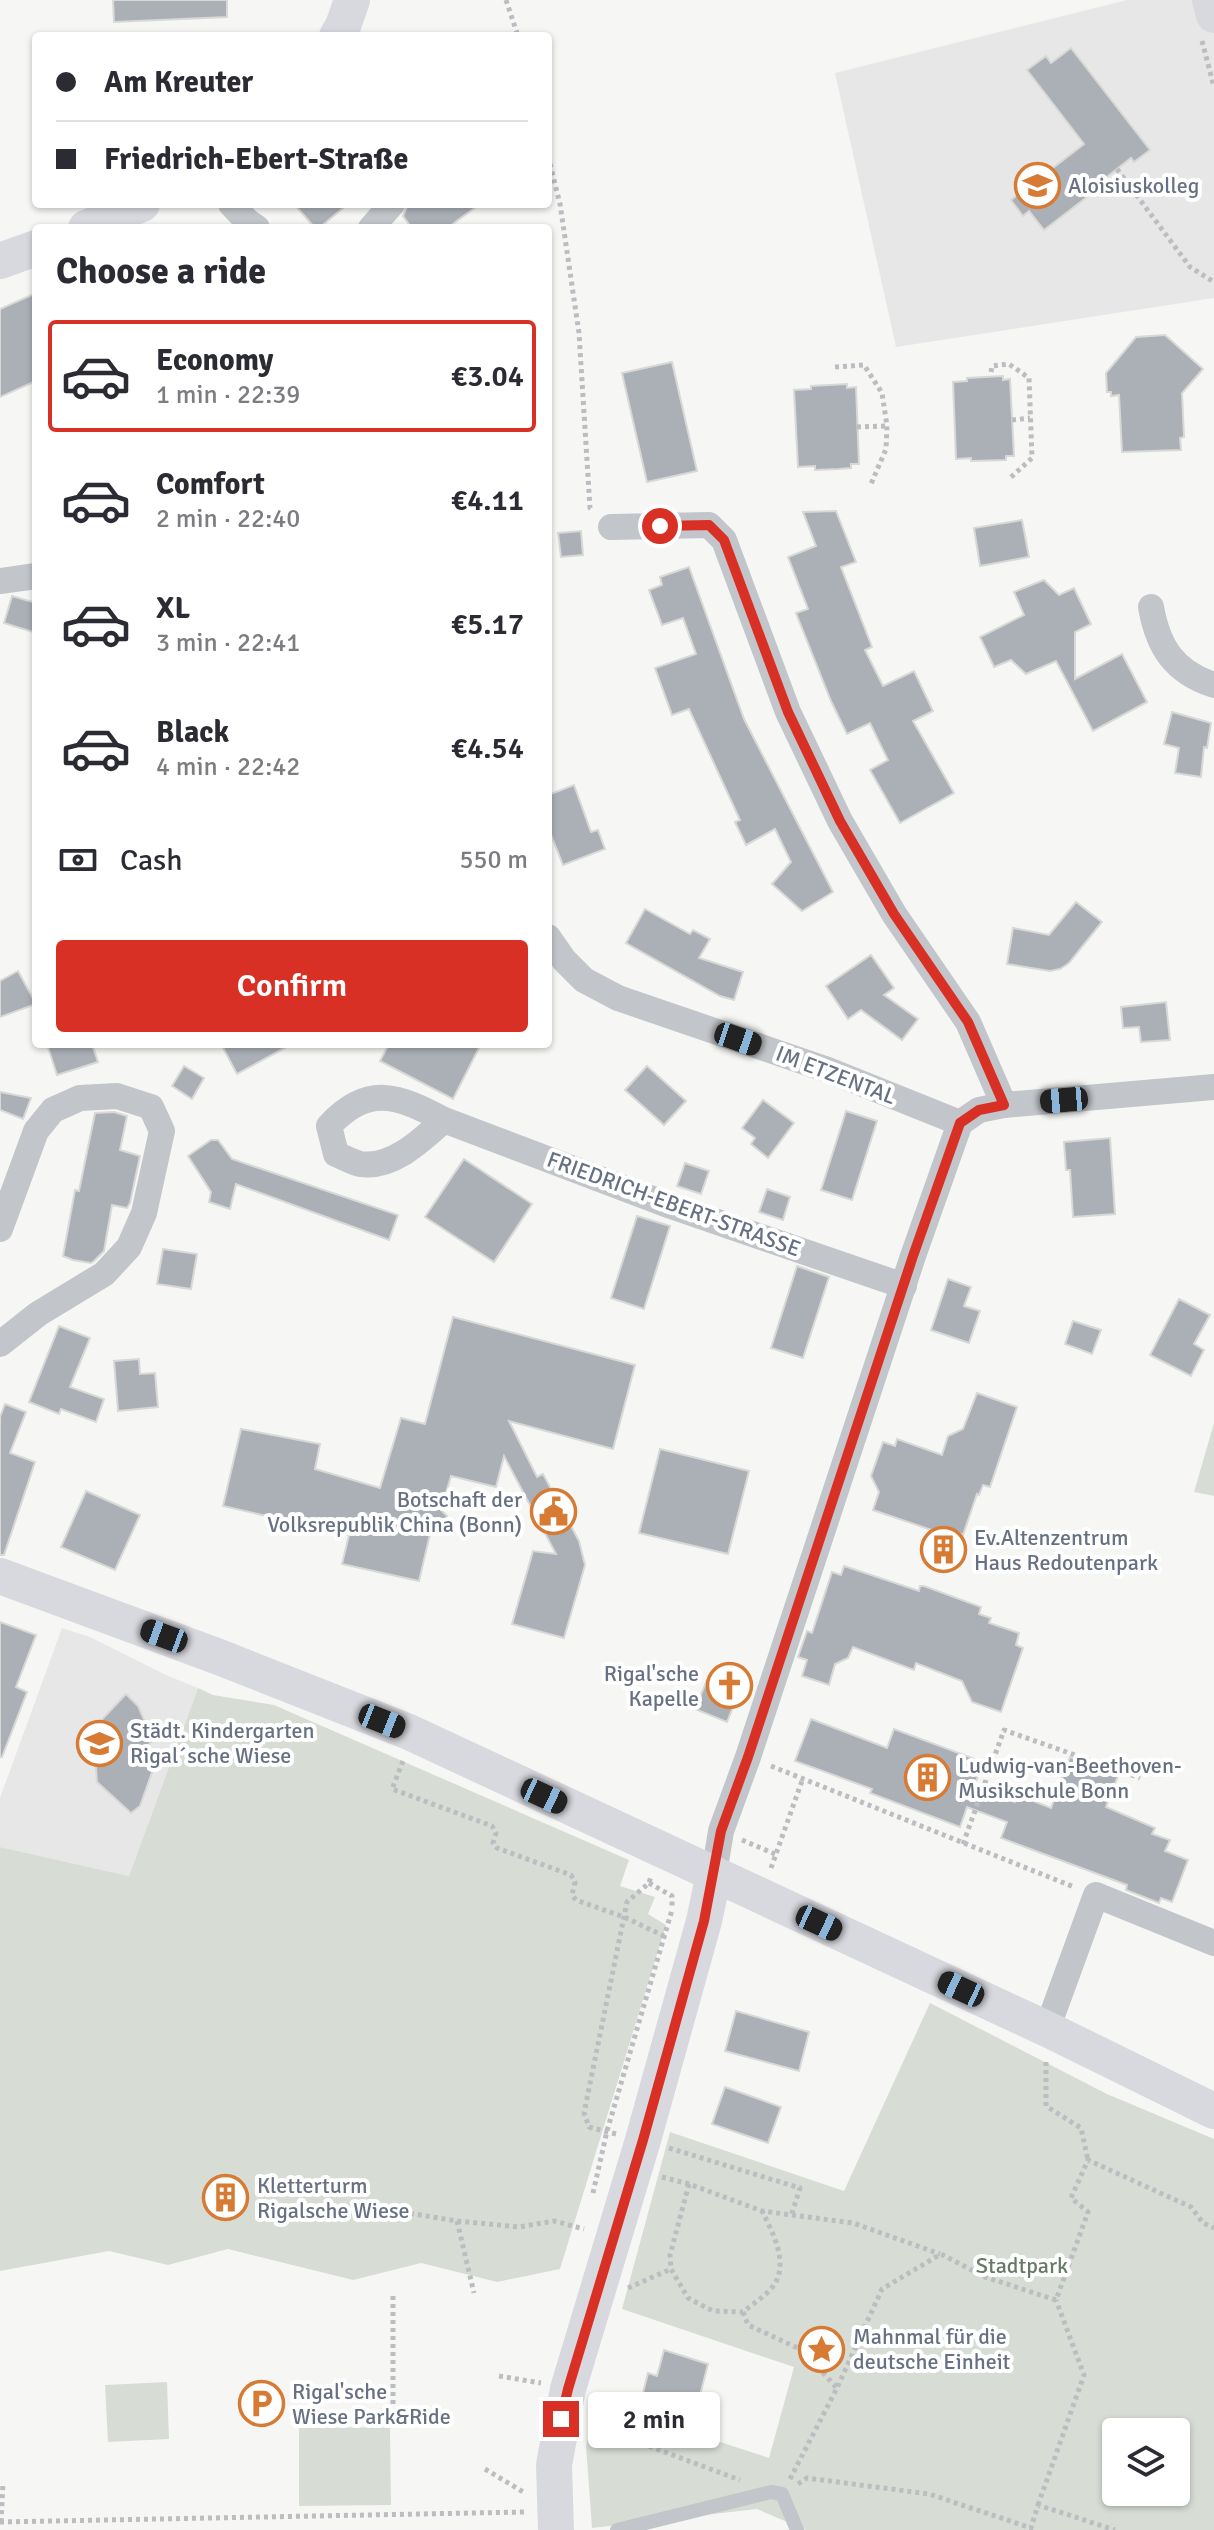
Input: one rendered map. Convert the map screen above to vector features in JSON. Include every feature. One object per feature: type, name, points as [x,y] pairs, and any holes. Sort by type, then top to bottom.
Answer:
[{"type":"street","points":[[339,32],[352,0]]},
{"type":"street","points":[[1210,0],[1214,15]]},
{"type":"street","points":[[95,224],[133,208]]},
{"type":"street","points":[[235,208],[251,224]]},
{"type":"street","points":[[374,224],[388,208]]},
{"type":"street","points":[[0,261],[32,249]]},
{"type":"street","points":[[611,527],[709,525],[724,540],[788,712],[840,821],[894,914],[968,1022],[1004,1105]]},
{"type":"street","points":[[0,581],[32,577]]},
{"type":"street","points":[[1151,607],[1161,646],[1172,660],[1200,681],[1214,685]]},
{"type":"street","name":"IM ETZENTAL","points":[[552,943],[584,980],[618,998],[828,1070],[960,1123]]},
{"type":"street","points":[[540,2521],[565,2404],[704,1921],[721,1831],[960,1123],[979,1110],[1004,1105],[1214,1087]]},
{"type":"street","points":[[0,1229],[36,1131],[53,1110],[80,1098],[117,1096],[151,1107],[162,1131],[144,1213],[129,1247],[104,1274],[38,1314],[0,1344]]},
{"type":"street","name":"FRIEDRICH-EBERT-STRASSE","points":[[444,1120],[671,1206],[904,1286]]},
{"type":"street","points":[[0,1576],[219,1657],[414,1735],[1047,2029],[1214,2111]]},
{"type":"street","points":[[1047,2029],[1096,1895],[1214,1943]]},
{"type":"lane","points":[[617,2530],[776,2493],[797,2530]]},
{"type":"path","points":[[506,0],[517,32]]},
{"type":"path","points":[[1117,169],[1190,267],[1214,282]]},
{"type":"path","points":[[552,172],[560,204],[579,333],[590,508],[611,527]]},
{"type":"path","points":[[991,372],[992,366],[1009,364],[1029,378],[1032,458],[1009,479]]},
{"type":"path","points":[[835,367],[864,365],[882,393],[887,426],[886,449],[871,484]]},
{"type":"path","points":[[1012,420],[1030,418]]},
{"type":"path","points":[[857,427],[887,426]]},
{"type":"path","points":[[963,1844],[1004,1730],[1140,1778]]},
{"type":"path","points":[[414,1735],[392,1789],[492,1826],[496,1833],[493,1843],[497,1848],[571,1875],[575,1882],[572,1895],[576,1900],[624,1917],[664,1936]]},
{"type":"path","points":[[748,1757],[1096,1895]]},
{"type":"path","points":[[661,1851],[649,1883],[627,1902],[584,2113],[589,2127],[643,2140],[800,2188],[791,2216]]},
{"type":"path","points":[[590,2201],[607,2131],[672,1910]]},
{"type":"path","points":[[499,2376],[565,2404],[597,2425],[776,2493],[807,2478],[929,2494],[1034,2529],[1038,2505],[1084,2375],[1056,2300],[1088,2212],[1071,2198],[1088,2160],[1081,2128],[1046,2106],[1047,2029]]},
{"type":"path","points":[[1088,2160],[1191,2207],[1203,2223],[1214,2228]]},
{"type":"path","points":[[673,2180],[762,2211],[853,2223],[941,2254],[985,2277],[1056,2300]]},
{"type":"path","points":[[689,2184],[670,2255],[671,2269],[688,2298],[713,2311],[743,2312],[772,2288],[780,2265],[778,2244],[762,2211]]},
{"type":"path","points":[[402,2212],[519,2227],[554,2221],[584,2229],[587,2215]]},
{"type":"path","points":[[457,2221],[474,2293]]},
{"type":"path","points":[[776,2493],[837,2388],[882,2289],[941,2254]]},
{"type":"path","points":[[393,2296],[393,2407]]},
{"type":"path","points":[[743,2312],[748,2325],[802,2350],[837,2388]]},
{"type":"path","points":[[485,2469],[526,2493]]},
{"type":"path","points":[[3,2483],[1,2522],[540,2521]]},
{"type":"path","points":[[1038,2505],[1115,2530]]},
{"type":"shaded area","name":"Aloisiuskolleg","points":[[1127,0],[1214,0],[1214,298],[896,347],[835,73]]},
{"type":"shaded area","name":"Städt. Kindergarten Rigal´sche Wiese","points":[[62,1628],[90,1637],[198,1688],[129,1876],[0,1847],[0,1798]]},
{"type":"green space","points":[[1214,1423],[1214,1496],[1194,1492]]},
{"type":"green space","points":[[198,1688],[213,1695],[274,1705],[629,1860],[620,1886],[655,1897],[648,1914],[666,1925],[560,2269],[497,2282],[421,2263],[353,2280],[228,2249],[168,2265],[109,2251],[0,2271],[0,1847],[129,1876]]},
{"type":"green space","name":"Stadtpark","points":[[930,2003],[1107,2094],[1214,2139],[1214,2530],[806,2530],[757,2509],[592,2528],[586,2446],[597,2402],[769,2458],[794,2367],[622,2309],[670,2132],[844,2191]]},
{"type":"green space","points":[[167,2382],[169,2439],[108,2442],[105,2385]]},
{"type":"green space","points":[[390,2427],[391,2505],[299,2506],[299,2428]]},
{"type":"building","points":[[113,0],[227,0],[227,17],[114,22]]},
{"type":"building","points":[[1071,48],[1150,150],[1134,162],[1131,158],[1098,184],[1100,187],[1044,230],[1029,211],[1023,216],[1011,200],[1084,144],[1027,70],[1046,56],[1051,63]]},
{"type":"building","points":[[298,208],[343,208],[324,224],[312,224]]},
{"type":"building","points":[[406,208],[474,208],[452,224],[409,224],[403,216]]},
{"type":"building","points":[[32,295],[32,383],[0,397],[0,309]]},
{"type":"building","points":[[1165,335],[1203,369],[1182,393],[1184,437],[1180,438],[1181,450],[1122,452],[1119,395],[1111,396],[1111,392],[1107,392],[1106,373],[1136,337]]},
{"type":"building","points":[[672,362],[697,471],[647,482],[622,373]]},
{"type":"building","points":[[1003,376],[1003,380],[1010,379],[1014,456],[1006,456],[1006,460],[956,459],[953,382]]},
{"type":"building","points":[[847,384],[847,388],[856,387],[859,464],[839,469],[798,467],[794,390]]},
{"type":"building","points":[[836,511],[856,562],[841,567],[872,647],[865,650],[883,686],[914,671],[933,711],[913,721],[954,793],[900,823],[870,770],[888,760],[870,723],[847,734],[796,613],[808,609],[788,557],[816,546],[803,512]]},
{"type":"building","points":[[1022,520],[1029,557],[980,566],[974,528]]},
{"type":"building","points":[[581,531],[583,555],[561,557],[558,533]]},
{"type":"building","points":[[689,567],[744,719],[833,892],[802,911],[772,884],[791,862],[775,829],[746,845],[735,822],[740,820],[689,709],[672,715],[655,668],[696,654],[683,618],[662,625],[649,590],[662,585],[660,577]]},
{"type":"building","points":[[1044,580],[1059,595],[1074,588],[1091,624],[1075,632],[1075,679],[1122,654],[1147,702],[1093,731],[1056,661],[1026,674],[1011,660],[994,667],[980,637],[1024,615],[1014,592]]},
{"type":"building","points":[[12,596],[32,602],[32,632],[4,623]]},
{"type":"building","points":[[1172,712],[1211,723],[1207,748],[1204,747],[1201,777],[1175,773],[1179,748],[1164,744]]},
{"type":"building","points":[[574,785],[591,832],[598,830],[605,849],[563,865],[552,837],[552,793]]},
{"type":"building","points":[[1076,902],[1102,922],[1069,963],[1050,971],[1007,964],[1013,928],[1049,935]]},
{"type":"building","points":[[645,909],[690,934],[693,930],[710,939],[699,958],[743,972],[734,1000],[720,996],[626,943]]},
{"type":"building","points":[[871,955],[894,988],[884,995],[918,1019],[902,1040],[861,1010],[848,1019],[826,986]]},
{"type":"building","points":[[18,971],[32,997],[32,1005],[0,1017],[0,981]]},
{"type":"building","points":[[1166,1002],[1170,1040],[1141,1042],[1139,1027],[1123,1028],[1121,1007]]},
{"type":"building","points":[[48,1048],[93,1048],[98,1062],[57,1075]]},
{"type":"building","points":[[223,1048],[285,1048],[237,1074]]},
{"type":"building","points":[[387,1048],[479,1048],[453,1099],[380,1061]]},
{"type":"building","points":[[184,1066],[204,1078],[192,1099],[172,1086]]},
{"type":"building","points":[[647,1066],[686,1101],[664,1125],[625,1090]]},
{"type":"building","points":[[0,1092],[31,1098],[23,1119],[0,1110]]},
{"type":"building","points":[[763,1100],[794,1123],[768,1158],[751,1144],[755,1138],[742,1128]]},
{"type":"building","points":[[846,1111],[877,1121],[852,1200],[821,1190]]},
{"type":"building","points":[[114,1112],[127,1116],[120,1150],[140,1156],[130,1203],[127,1208],[112,1205],[104,1251],[94,1261],[73,1260],[63,1256],[75,1190],[79,1191],[95,1113]]},
{"type":"building","points":[[1110,1138],[1115,1214],[1073,1217],[1070,1170],[1066,1170],[1064,1142]]},
{"type":"building","points":[[211,1140],[218,1140],[232,1159],[398,1215],[389,1240],[236,1184],[230,1209],[209,1202],[211,1192],[188,1156]]},
{"type":"building","points":[[464,1159],[532,1204],[494,1262],[425,1217]]},
{"type":"building","points":[[685,1163],[709,1171],[701,1194],[677,1186]]},
{"type":"building","points":[[767,1189],[790,1197],[783,1220],[759,1212]]},
{"type":"building","points":[[637,1216],[670,1226],[644,1309],[611,1298]]},
{"type":"building","points":[[163,1249],[197,1254],[191,1289],[157,1284]]},
{"type":"building","points":[[797,1266],[829,1277],[803,1358],[771,1348]]},
{"type":"building","points":[[948,1279],[971,1287],[964,1306],[980,1311],[969,1343],[931,1330]]},
{"type":"building","points":[[1179,1299],[1210,1315],[1194,1344],[1204,1350],[1191,1376],[1150,1355]]},
{"type":"building","points":[[453,1317],[635,1365],[613,1449],[509,1421],[537,1477],[543,1474],[579,1541],[585,1565],[564,1638],[512,1624],[533,1551],[556,1554],[504,1456],[496,1487],[451,1476],[441,1510],[447,1516],[447,1524],[440,1531],[431,1530],[419,1581],[342,1564],[349,1535],[223,1506],[241,1429],[320,1444],[315,1469],[380,1488],[401,1418],[425,1424]]},
{"type":"building","points":[[1073,1321],[1101,1330],[1092,1354],[1065,1344]]},
{"type":"building","points":[[59,1326],[90,1338],[70,1387],[104,1399],[96,1422],[61,1409],[59,1414],[29,1402]]},
{"type":"building","points":[[139,1359],[140,1374],[155,1373],[158,1407],[118,1411],[114,1361]]},
{"type":"building","points":[[977,1393],[1017,1407],[990,1487],[983,1485],[977,1494],[963,1535],[957,1532],[955,1538],[873,1510],[879,1492],[871,1476],[883,1442],[895,1446],[897,1439],[942,1455],[948,1436],[963,1429]]},
{"type":"building","points":[[5,1404],[26,1412],[10,1453],[35,1462],[4,1555],[0,1555],[0,1417]]},
{"type":"building","points":[[660,1449],[749,1471],[728,1554],[639,1533]]},
{"type":"building","points":[[86,1491],[140,1515],[115,1570],[61,1547]]},
{"type":"building","points":[[844,1566],[919,1591],[920,1586],[924,1586],[981,1607],[979,1614],[991,1618],[989,1623],[1019,1633],[1016,1645],[1023,1648],[1001,1712],[972,1702],[962,1681],[916,1663],[914,1670],[853,1647],[848,1658],[835,1664],[829,1685],[802,1676],[807,1660],[798,1657],[807,1631],[812,1633],[832,1572],[841,1575]]},
{"type":"building","points":[[0,1622],[36,1635],[16,1687],[27,1692],[2,1757],[0,1757]]},
{"type":"building","points":[[707,1680],[739,1692],[727,1722],[695,1709]]},
{"type":"building","points":[[126,1694],[138,1706],[153,1740],[142,1752],[155,1764],[140,1806],[131,1813],[97,1782],[93,1729]]},
{"type":"building","points":[[811,1719],[887,1748],[894,1729],[983,1762],[974,1787],[1015,1802],[1018,1795],[1051,1808],[1070,1757],[1118,1776],[1106,1807],[1155,1828],[1152,1834],[1170,1840],[1165,1851],[1188,1860],[1172,1902],[1161,1898],[1159,1903],[1126,1890],[1127,1885],[1001,1838],[1007,1822],[967,1807],[960,1827],[870,1793],[872,1789],[795,1761]]},
{"type":"building","points":[[736,2011],[809,2032],[799,2071],[725,2051]]},
{"type":"building","points":[[725,2087],[781,2107],[768,2143],[712,2124]]},
{"type":"building","name":"Kletterturm Rigalsche Wiese","points":[[215,2189],[236,2189],[236,2208],[215,2208]]},
{"type":"building","points":[[664,2350],[708,2364],[691,2431],[669,2425],[675,2402],[643,2393],[648,2373],[657,2376]]},
{"type":"place","name":"Aloisiuskolleg","points":[[1037,185]]},
{"type":"place","name":"Botschaft der Volksrepublik China (Bonn)","points":[[553,1512]]},
{"type":"place","name":"Ev.Altenzentrum Haus Redoutenpark","points":[[943,1550]]},
{"type":"place","name":"Rigal'sche Kapelle","points":[[730,1686]]},
{"type":"place","name":"Städt. Kindergarten Rigal´sche Wiese","points":[[99,1743]]},
{"type":"place","name":"Ludwig-van-Beethoven- Musikschule Bonn","points":[[927,1778]]},
{"type":"place","name":"Kletterturm Rigalsche Wiese","points":[[226,2198]]},
{"type":"place","name":"Mahnmal für die deutsche Einheit","points":[[822,2349]]},
{"type":"place","name":"Rigal'sche Wiese Park&Ride","points":[[261,2404]]},
{"type":"route","points":[[561,2419],[704,1921],[721,1831],[913,1256],[960,1123],[979,1110],[1004,1105],[968,1022],[894,914],[840,821],[788,712],[724,540],[709,525],[660,526]]}]
